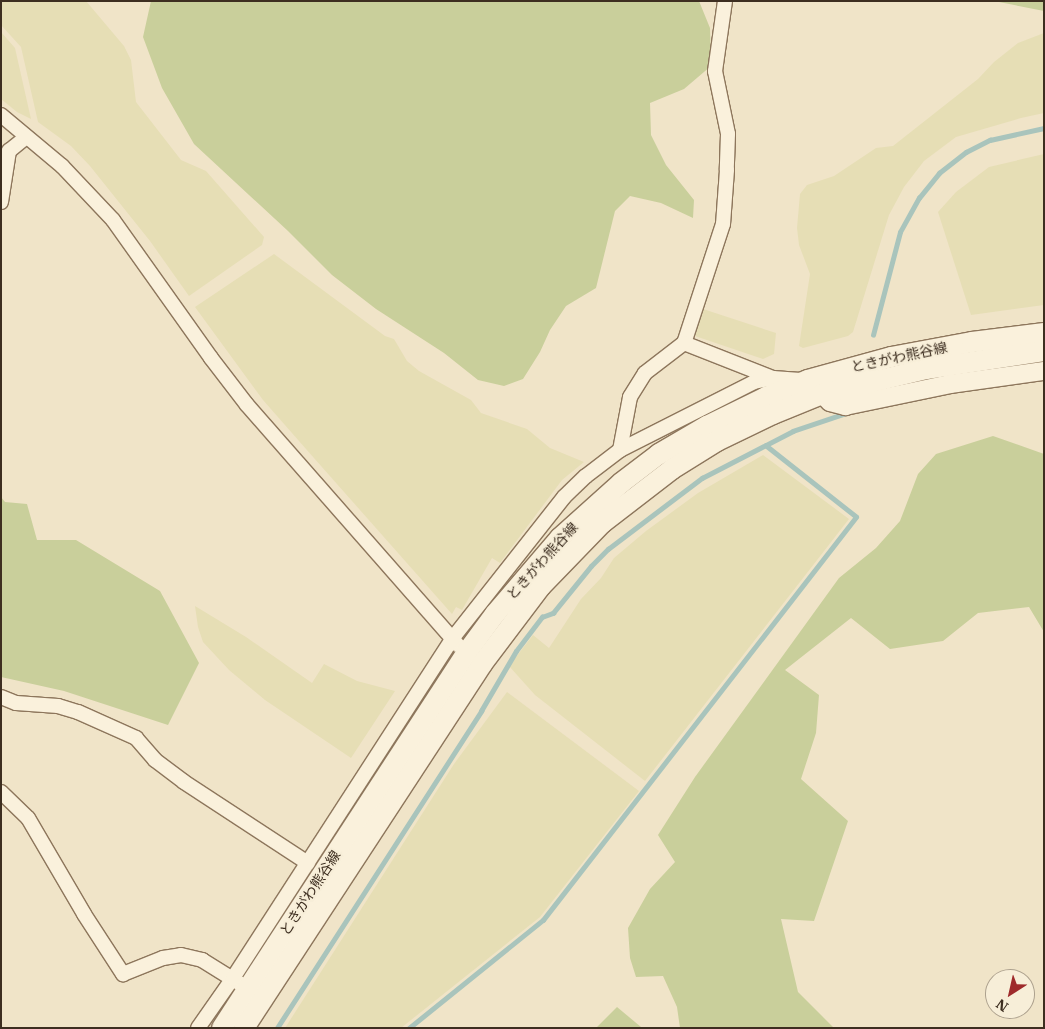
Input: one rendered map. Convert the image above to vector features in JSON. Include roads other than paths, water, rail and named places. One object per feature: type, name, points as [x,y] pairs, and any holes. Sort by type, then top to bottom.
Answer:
[{"type":"main road","name":"ときがわ熊谷線","points":[[244,1028],[467,652],[541,586],[574,550],[634,496],[672,469],[717,441],[773,414],[822,394],[860,364],[972,342],[1044,333]]},
{"type":"main road","name":"ときがわ熊谷線","points":[[222,1028],[240,984],[467,652],[517,586],[560,538],[621,483],[659,454],[707,426],[766,397],[808,380],[839,380],[1044,351]]},
{"type":"street","points":[[620,450],[630,396],[645,373],[684,343],[723,224],[728,170],[728,134],[715,71],[724,1]]},
{"type":"street","points":[[1,115],[62,166],[113,220],[211,358],[248,405],[467,652]]},
{"type":"street","points":[[1,202],[9,151],[26,137]]},
{"type":"street","points":[[684,343],[773,378]]},
{"type":"street","points":[[198,1028],[240,984],[308,863],[467,652],[564,497],[586,476],[620,450],[754,382],[773,378],[808,380],[830,402],[845,406],[950,384],[1044,371]]},
{"type":"street","points":[[1,697],[16,703],[58,706],[78,712],[136,738],[155,760],[184,782],[308,863]]},
{"type":"street","points":[[1,792],[28,818],[84,914],[123,974],[163,958],[181,954],[202,960],[240,984]]},
{"type":"waterway","points":[[873,335],[900,232],[919,198],[939,173],[966,152],[990,140],[1044,128]]},
{"type":"waterway","points":[[277,1028],[481,711],[516,651],[542,617],[553,613],[591,566],[608,549],[702,478],[793,431],[846,413]]},
{"type":"waterway","points":[[409,1028],[543,920],[856,517],[766,446]]}]
